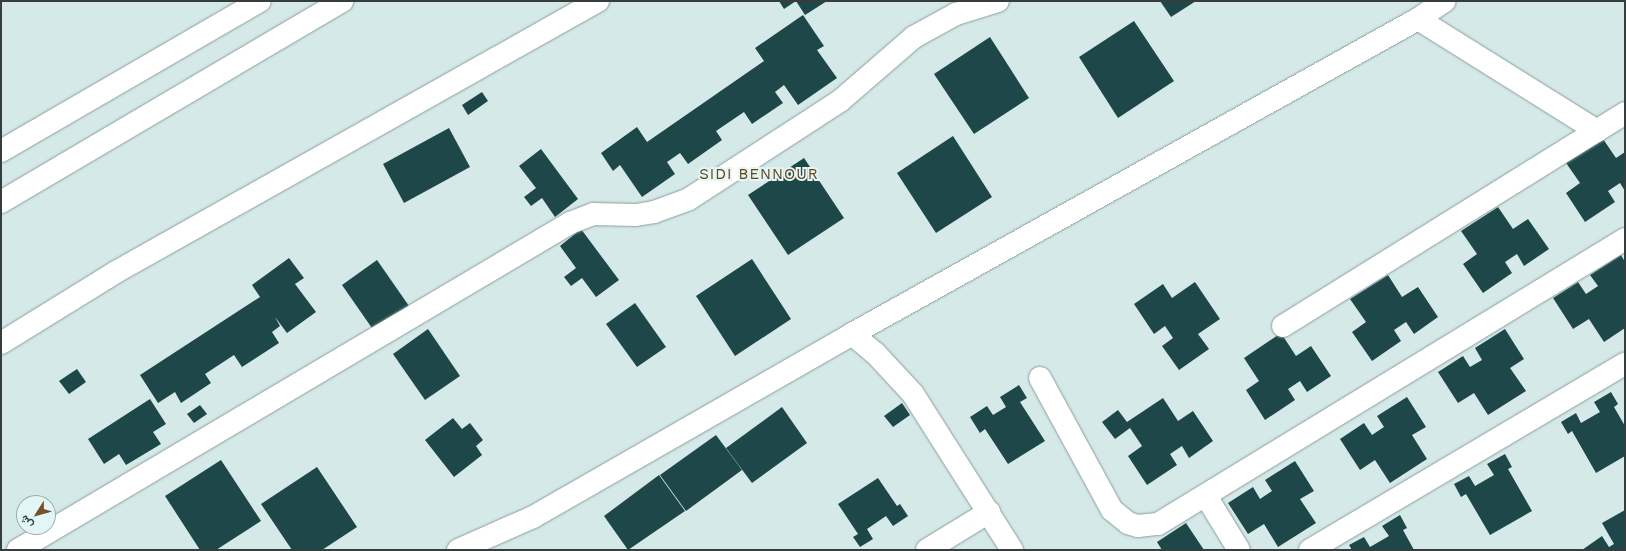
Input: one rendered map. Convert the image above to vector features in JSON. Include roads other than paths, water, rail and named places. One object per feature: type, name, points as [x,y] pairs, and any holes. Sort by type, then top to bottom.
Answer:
[{"type":"street","points":[[1,151],[260,1]]},
{"type":"street","points":[[1,202],[342,1]]},
{"type":"street","points":[[1,343],[116,272],[598,1]]},
{"type":"street","points":[[18,550],[570,223],[593,214],[636,215],[654,212],[689,199],[840,101],[914,37],[956,14],[998,1]]},
{"type":"street","points":[[458,550],[533,517],[852,334],[1418,19],[1445,1]]},
{"type":"street","points":[[1418,19],[1596,131]]},
{"type":"street","points":[[1284,326],[1625,113]]},
{"type":"street","points":[[1040,378],[1112,510],[1120,517],[1138,526],[1158,524],[1625,239]]},
{"type":"street","points":[[852,334],[875,353],[913,394],[1012,550]]},
{"type":"street","points":[[1310,550],[1625,364]]},
{"type":"street","points":[[1206,496],[1239,550]]},
{"type":"street","points":[[927,550],[989,512]]},
{"type":"district","name":"SIDI BENNOUR","points":[[759,175]]}]
